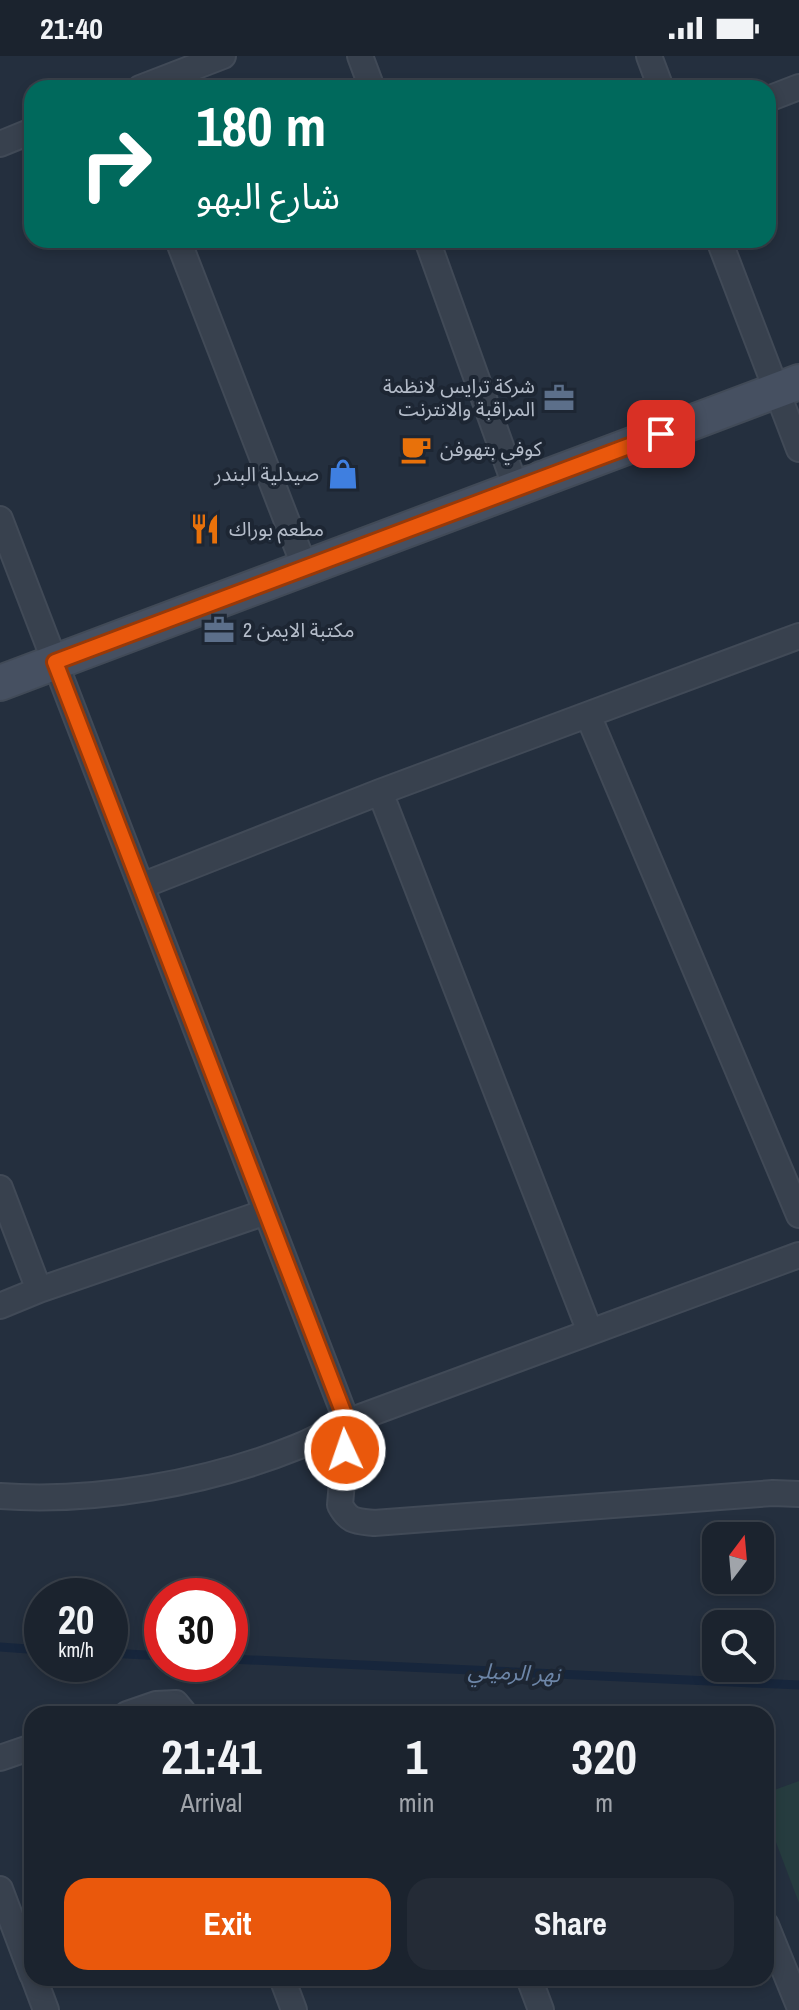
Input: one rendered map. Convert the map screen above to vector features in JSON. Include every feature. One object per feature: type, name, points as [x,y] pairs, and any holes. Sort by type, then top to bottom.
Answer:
[{"type":"street","points":[[161,80],[223,56]]},
{"type":"street","points":[[360,56],[369,80]]},
{"type":"street","points":[[649,56],[658,80]]},
{"type":"street","points":[[776,96],[799,87]]},
{"type":"street","points":[[0,144],[24,134]]},
{"type":"street","points":[[181,248],[305,568]]},
{"type":"street","points":[[430,248],[516,488]]},
{"type":"street","points":[[723,248],[788,386],[799,449]]},
{"type":"street","points":[[0,683],[788,386]]},
{"type":"street","points":[[0,519],[347,1422],[340,1505],[346,1516],[374,1523],[773,1493],[799,1494]]},
{"type":"street","points":[[141,886],[380,792],[799,636]]},
{"type":"street","points":[[588,715],[799,1215]]},
{"type":"street","points":[[380,792],[590,1332]]},
{"type":"street","points":[[0,1188],[39,1290]]},
{"type":"street","points":[[0,1306],[266,1212]]},
{"type":"street","points":[[0,1496],[110,1495],[222,1473],[299,1447],[347,1422],[799,1255]]},
{"type":"street","points":[[150,1706],[176,1703],[178,1706]]},
{"type":"street","points":[[0,1758],[24,1750]]},
{"type":"street","points":[[0,1889],[24,1952]]},
{"type":"street","points":[[774,1935],[790,1955],[799,2006]]},
{"type":"street","points":[[37,1986],[46,2010]]},
{"type":"street","points":[[285,1986],[294,2010]]},
{"type":"street","points":[[532,1986],[541,2010]]},
{"type":"green space","points":[[799,1781],[799,1903],[774,1837],[774,1790]]},
{"type":"waterway","name":"نهر الرميلي","points":[[0,1647],[24,1649]]},
{"type":"waterway","name":"نهر الرميلي","points":[[128,1654],[144,1655]]},
{"type":"waterway","name":"نهر الرميلي","points":[[248,1660],[799,1685]]},
{"type":"place","name":"شركة ترايس لانظمة المراقبة والانترنت","points":[[559,398]]},
{"type":"place","name":"كوفي بتهوفن","points":[[416,449]]},
{"type":"place","name":"صيدلية البندر","points":[[343,474]]},
{"type":"place","name":"مطعم بوراك","points":[[205,529]]},
{"type":"place","name":"مكتبة الايمن 2","points":[[219,630]]},
{"type":"route","points":[[345,1450],[347,1422],[55,662],[661,434]]}]
